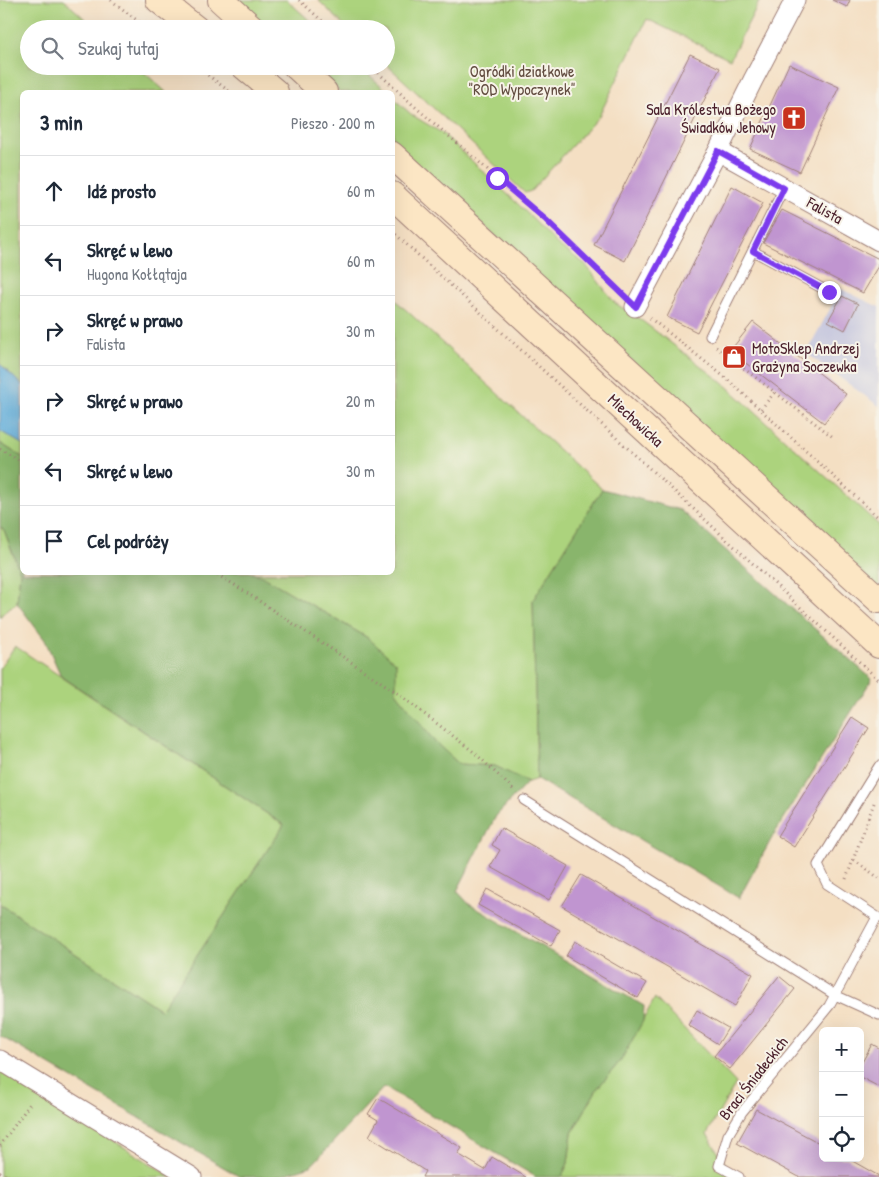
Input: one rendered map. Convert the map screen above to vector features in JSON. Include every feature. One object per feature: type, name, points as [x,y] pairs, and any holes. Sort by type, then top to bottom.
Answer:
[{"type":"main road","points":[[159,0],[185,20]]},
{"type":"main road","points":[[221,0],[244,20]]},
{"type":"main road","points":[[255,75],[273,90]]},
{"type":"main road","points":[[306,75],[322,90]]},
{"type":"main road","name":"Miechowicka","points":[[395,158],[879,600]]},
{"type":"main road","name":"Miechowicka","points":[[395,199],[879,645]]},
{"type":"street","points":[[636,307],[795,0]]},
{"type":"street","name":"Falista","points":[[718,151],[879,241]]},
{"type":"street","points":[[0,1060],[192,1177]]},
{"type":"lane","points":[[710,336],[784,188]]},
{"type":"lane","points":[[753,251],[829,292]]},
{"type":"lane","name":"Braci Śniadeckich","points":[[739,1177],[719,1166],[728,1136],[742,1112],[829,1006],[878,917],[828,884],[818,865],[879,766]]},
{"type":"lane","points":[[524,800],[835,995],[879,1015]]},
{"type":"path","points":[[111,0],[137,20]]},
{"type":"path","points":[[300,0],[321,20]]},
{"type":"path","points":[[208,75],[227,90]]},
{"type":"path","points":[[381,75],[546,220],[636,307],[727,379],[879,518]]},
{"type":"path","points":[[395,234],[879,680]]},
{"type":"path","points":[[710,336],[711,344],[833,436]]},
{"type":"path","points":[[761,409],[775,392]]},
{"type":"path","points":[[0,449],[20,461]]},
{"type":"path","points":[[218,575],[238,586],[396,692],[475,753],[524,800]]},
{"type":"path","points":[[840,892],[876,800]]},
{"type":"path","points":[[854,860],[879,878]]},
{"type":"path","points":[[0,1146],[30,1102],[38,1107]]},
{"type":"path","points":[[0,1172],[8,1177]]},
{"type":"shaded area","points":[[841,289],[879,307],[879,406],[806,353]]},
{"type":"green space","points":[[0,0],[64,0],[86,20],[20,20],[20,75],[147,75],[164,90],[20,90],[20,383],[0,364]]},
{"type":"green space","points":[[234,0],[287,0],[309,20],[257,20]]},
{"type":"green space","name":"Ogródki działkowe \"ROD Wypoczynek\"","points":[[318,0],[760,0],[730,59],[647,19],[599,116],[531,191],[525,193],[395,72],[395,20],[339,20]]},
{"type":"green space","points":[[322,75],[369,75],[386,90],[338,90]]},
{"type":"green space","points":[[395,100],[412,115],[442,133],[519,205],[558,245],[585,264],[615,303],[641,320],[722,382],[879,525],[879,588],[395,144]]},
{"type":"green space","points":[[395,300],[602,489],[533,600],[537,779],[528,782],[495,766],[459,764],[434,742],[396,692],[368,638],[258,575],[395,575]]},
{"type":"green space","points":[[0,431],[20,443],[20,456],[0,443]]},
{"type":"green space","points":[[0,443],[20,456],[20,572],[4,530],[0,527]]},
{"type":"green space","points":[[602,489],[680,510],[872,679],[773,836],[739,898],[537,779],[533,600]]},
{"type":"green space","points":[[0,527],[4,530],[20,572],[17,603],[6,610],[0,617]]},
{"type":"green space","points":[[20,572],[20,575],[262,576],[368,638],[396,663],[396,692],[435,742],[459,764],[495,766],[528,782],[496,816],[457,891],[469,904],[644,1006],[643,1021],[621,1060],[597,1089],[572,1133],[568,1163],[562,1177],[536,1177],[384,1087],[311,1166],[276,1177],[240,1177],[0,1036],[0,904],[161,1010],[284,825],[61,676],[45,640],[17,603]]},
{"type":"green space","points":[[15,646],[284,825],[161,1010],[0,904],[0,668]]},
{"type":"green space","points":[[655,998],[736,1083],[707,1134],[733,1177],[562,1177],[568,1163],[572,1133],[597,1089],[621,1060]]},
{"type":"green space","points":[[0,1070],[172,1177],[0,1177]]},
{"type":"water","points":[[0,364],[20,383],[20,443],[0,431]]},
{"type":"building","points":[[832,0],[850,0],[847,7]]},
{"type":"building","points":[[690,54],[720,68],[625,261],[594,245]]},
{"type":"building","name":"Sala Królestwa Bożego Świadków Jehowy","points":[[789,64],[839,87],[800,172],[750,149]]},
{"type":"building","points":[[732,186],[763,203],[697,332],[667,317]]},
{"type":"building","points":[[782,210],[879,259],[879,266],[863,293],[763,243]]},
{"type":"building","points":[[842,296],[858,304],[845,330],[828,321]]},
{"type":"building","points":[[753,322],[846,394],[824,423],[730,351]]},
{"type":"building","points":[[852,717],[869,728],[794,847],[777,836]]},
{"type":"building","points":[[501,828],[568,866],[549,900],[490,867],[500,850],[492,845]]},
{"type":"building","points":[[581,875],[753,974],[735,1006],[562,906]]},
{"type":"building","points":[[487,889],[560,930],[551,946],[478,905]]},
{"type":"building","points":[[575,941],[647,983],[638,998],[566,956]]},
{"type":"building","points":[[779,976],[795,989],[730,1069],[714,1056]]},
{"type":"building","points":[[697,1010],[728,1028],[718,1044],[688,1025]]},
{"type":"building","points":[[872,1044],[879,1048],[879,1087],[864,1079],[864,1059]]},
{"type":"building","points":[[378,1098],[462,1148],[458,1154],[485,1170],[492,1157],[526,1177],[422,1177],[425,1171],[369,1136],[378,1120],[368,1114]]},
{"type":"building","points":[[756,1109],[819,1143],[819,1162],[854,1162],[879,1177],[799,1177],[737,1143]]},
{"type":"place","name":"Sala Królestwa Bożego Świadków Jehowy","points":[[794,118]]},
{"type":"place","name":"MotoSklep Andrzej Grażyna Soczewka","points":[[734,357]]},
{"type":"route","points":[[497,178],[546,220],[636,307],[718,151],[784,188],[753,251],[829,292]]}]
